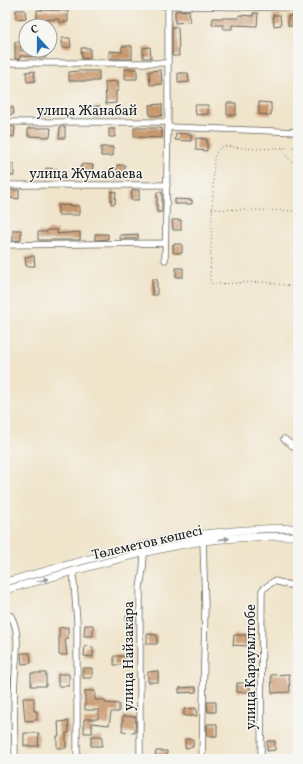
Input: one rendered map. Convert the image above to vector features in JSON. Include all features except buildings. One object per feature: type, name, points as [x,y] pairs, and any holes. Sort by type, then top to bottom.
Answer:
[{"type":"main road","name":"Төлеметов көшесі","points":[[5,582],[173,539],[249,530],[298,528]]},
{"type":"main road","name":"Төлеметов көшесі","points":[[5,590],[144,554],[203,542],[250,536],[298,536]]},
{"type":"street","points":[[133,5],[298,8]]},
{"type":"street","points":[[165,260],[168,124],[168,6]]},
{"type":"street","points":[[5,63],[168,63]]},
{"type":"street","name":"улица Жанабай","points":[[5,122],[168,124],[298,132]]},
{"type":"street","name":"улица Жумабаева","points":[[5,185],[167,185]]},
{"type":"street","points":[[5,245],[165,243]]},
{"type":"street","points":[[284,439],[298,450]]},
{"type":"street","points":[[202,759],[205,606],[203,542]]},
{"type":"street","name":"улица Найзакара","points":[[140,759],[140,588],[144,554]]},
{"type":"street","points":[[74,572],[77,621],[78,759]]},
{"type":"street","name":"улица Карауылтобе","points":[[261,759],[262,590],[274,581],[298,587]]},
{"type":"street","points":[[5,615],[11,616],[16,623],[17,653],[15,676],[15,759]]},
{"type":"path","points":[[298,147],[255,149],[223,146],[217,150],[214,158],[211,283],[264,282],[298,287]]},
{"type":"path","points":[[282,147],[289,160],[298,163]]},
{"type":"path","points":[[212,209],[298,211]]}]
